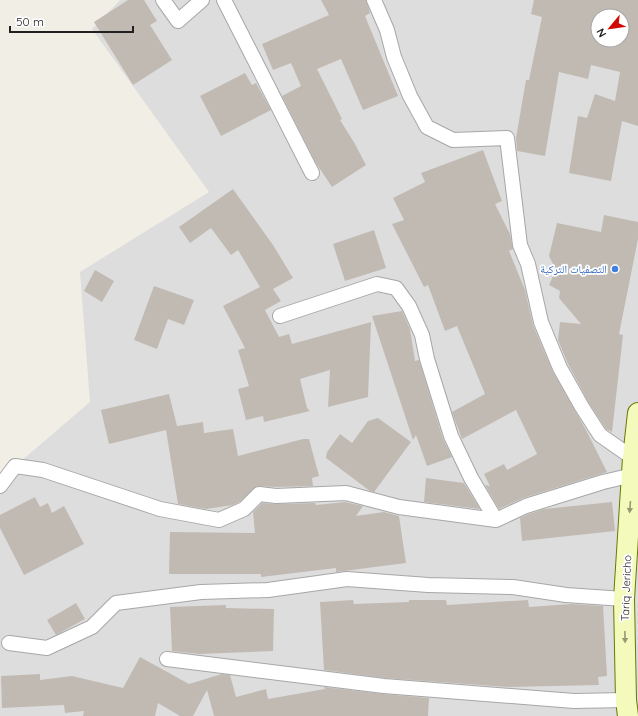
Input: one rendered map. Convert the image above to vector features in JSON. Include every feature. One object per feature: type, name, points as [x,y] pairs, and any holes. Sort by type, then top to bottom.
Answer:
[{"type":"main road","name":"Tariq Jericho","points":[[627,708],[624,599],[638,413]]},
{"type":"street","points":[[163,0],[178,20],[202,0]]},
{"type":"street","points":[[224,0],[312,173]]},
{"type":"street","points":[[0,486],[15,466],[43,470],[160,509],[219,520],[244,509],[259,494],[276,496],[346,493],[399,507],[496,520],[526,506],[603,482],[633,466],[600,435],[582,407],[560,368],[541,322],[528,264],[520,245],[507,138],[454,140],[427,127],[410,96],[394,57],[387,30],[374,0]]},
{"type":"street","points":[[280,316],[377,284],[396,288],[410,306],[422,335],[427,360],[451,436],[471,478],[496,520]]},
{"type":"street","points":[[9,643],[46,648],[92,626],[116,603],[200,592],[268,590],[347,579],[428,585],[513,587],[566,595],[624,599]]},
{"type":"street","points":[[167,659],[384,686],[574,701],[627,708]]},
{"type":"shaded area","points":[[120,0],[638,0],[638,716],[0,716],[0,479],[90,402],[80,272],[209,192],[92,29]]},
{"type":"building","points":[[128,0],[144,0],[157,21],[150,25],[172,60],[133,85],[94,22]]},
{"type":"building","points":[[321,0],[366,0],[370,13],[365,16],[398,96],[363,110],[341,59],[317,69],[342,119],[340,120],[366,165],[332,187],[316,163],[282,96],[301,86],[291,63],[273,70],[262,44],[329,15]]},
{"type":"building","points":[[534,0],[638,0],[638,126],[622,121],[611,181],[569,173],[578,116],[587,118],[595,94],[615,101],[620,72],[591,65],[588,79],[559,72],[545,156],[517,151],[516,138],[526,80],[529,80],[542,17],[531,14]]},
{"type":"building","points":[[245,73],[252,85],[256,83],[271,110],[221,136],[200,96]]},
{"type":"building","points":[[483,150],[502,201],[495,204],[510,234],[513,249],[509,251],[525,290],[533,325],[553,372],[586,430],[607,472],[523,498],[499,509],[485,485],[490,486],[484,474],[504,464],[507,470],[537,454],[516,410],[462,439],[452,412],[485,394],[457,326],[445,331],[428,285],[424,287],[392,224],[404,220],[393,198],[425,182],[421,173]]},
{"type":"building","points":[[233,189],[273,245],[293,278],[273,289],[281,301],[265,310],[279,337],[289,334],[292,344],[371,322],[368,397],[328,407],[330,370],[300,379],[307,408],[310,411],[264,422],[263,416],[246,420],[238,389],[249,386],[238,350],[245,348],[223,306],[260,287],[238,250],[231,255],[211,228],[190,243],[179,227]]},
{"type":"building","points":[[604,215],[638,222],[638,239],[619,334],[623,335],[612,432],[606,429],[589,403],[568,364],[558,340],[560,322],[581,324],[559,298],[560,291],[549,285],[556,270],[549,256],[557,223],[601,232]]},
{"type":"building","points":[[374,230],[386,268],[345,281],[333,244]]},
{"type":"building","points":[[95,270],[114,281],[102,302],[84,291]]},
{"type":"building","points":[[154,286],[194,300],[184,325],[168,319],[157,349],[134,340]]},
{"type":"building","points":[[402,311],[410,329],[415,361],[419,360],[443,439],[452,457],[427,466],[416,435],[413,440],[372,316]]},
{"type":"building","points":[[169,394],[177,426],[203,422],[204,433],[233,429],[238,456],[303,439],[309,439],[319,476],[312,478],[313,486],[257,486],[239,502],[233,505],[206,509],[178,504],[166,430],[109,444],[101,410]]},
{"type":"building","points":[[378,418],[411,442],[374,492],[370,491],[326,458],[327,452],[340,434],[352,443],[368,421]]},
{"type":"building","points":[[426,478],[464,483],[480,509],[424,502]]},
{"type":"building","points":[[35,497],[40,507],[48,503],[52,513],[64,506],[84,544],[24,575],[0,528],[0,515]]},
{"type":"building","points":[[345,502],[363,506],[356,516],[384,512],[399,516],[406,563],[336,572],[336,568],[261,577],[261,574],[169,574],[170,532],[255,533],[253,512],[262,503],[315,503],[316,505]]},
{"type":"building","points":[[612,502],[615,531],[522,541],[520,518],[529,514],[544,509]]},
{"type":"building","points":[[353,600],[354,604],[409,602],[409,600],[446,600],[447,605],[528,600],[529,607],[571,604],[603,606],[607,676],[598,677],[599,685],[508,687],[385,678],[324,670],[320,602]]},
{"type":"building","points":[[76,603],[85,619],[56,635],[47,620]]},
{"type":"building","points":[[226,605],[226,608],[274,609],[273,651],[199,654],[172,651],[170,607]]},
{"type":"building","points":[[140,657],[189,684],[222,674],[230,675],[236,697],[266,689],[268,699],[325,689],[324,687],[429,698],[428,716],[214,716],[207,690],[193,716],[180,716],[158,703],[155,716],[83,716],[84,711],[65,713],[64,705],[2,708],[1,676],[40,674],[40,680],[72,676],[123,688]]},
{"type":"place","name":"التصفيات التركية","points":[[615,269]]}]
